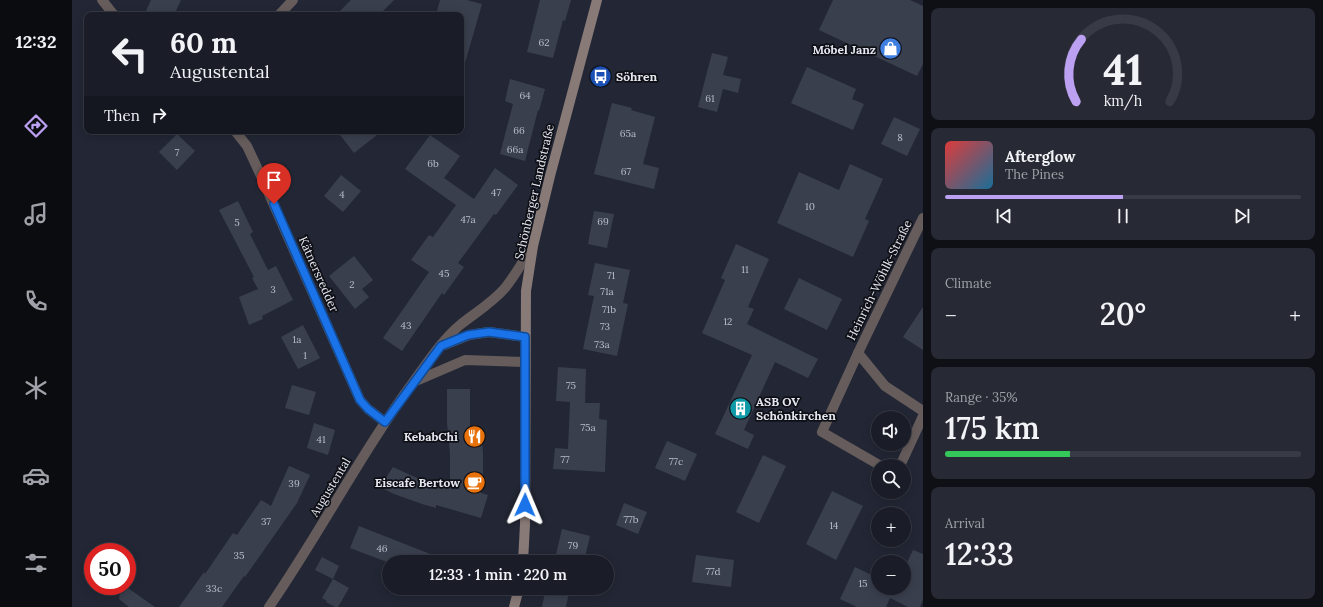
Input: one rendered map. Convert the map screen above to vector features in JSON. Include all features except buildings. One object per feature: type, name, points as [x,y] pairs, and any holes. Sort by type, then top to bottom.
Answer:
[{"type":"main road","name":"Schönberger Landstraße","points":[[523,555],[525,524],[526,291],[533,246],[550,176],[597,0]]},
{"type":"main road","points":[[514,607],[517,595]]},
{"type":"street","points":[[102,0],[112,12]]},
{"type":"street","points":[[282,12],[293,0]]},
{"type":"street","name":"Kätnersredder","points":[[237,134],[247,146],[261,176],[360,400],[368,409],[385,422]]},
{"type":"street","name":"Heinrich-Wöhlk-Straße","points":[[871,460],[822,432],[858,352],[923,218]]},
{"type":"street","name":"Augustental","points":[[269,607],[316,535],[385,422],[414,381],[441,346],[460,326],[485,307],[505,288],[533,246]]},
{"type":"street","points":[[441,346],[468,335],[489,332],[525,337]]},
{"type":"street","name":"Heinrich-Wöhlk-Straße","points":[[858,352],[885,386],[923,411]]},
{"type":"street","points":[[414,381],[464,360],[525,362]]},
{"type":"street","points":[[903,459],[923,416]]},
{"type":"place","name":"Möbel Janz","points":[[891,49]]},
{"type":"place","name":"Söhren","points":[[601,76]]},
{"type":"place","name":"ASB OV Schönkirchen","points":[[741,408]]},
{"type":"place","name":"KebabChi","points":[[474,436]]},
{"type":"place","name":"Eiscafe Bertow","points":[[475,482]]},
{"type":"route","points":[[274,204],[360,400],[368,409],[385,422],[441,346],[468,335],[489,332],[525,337],[525,505]]}]
